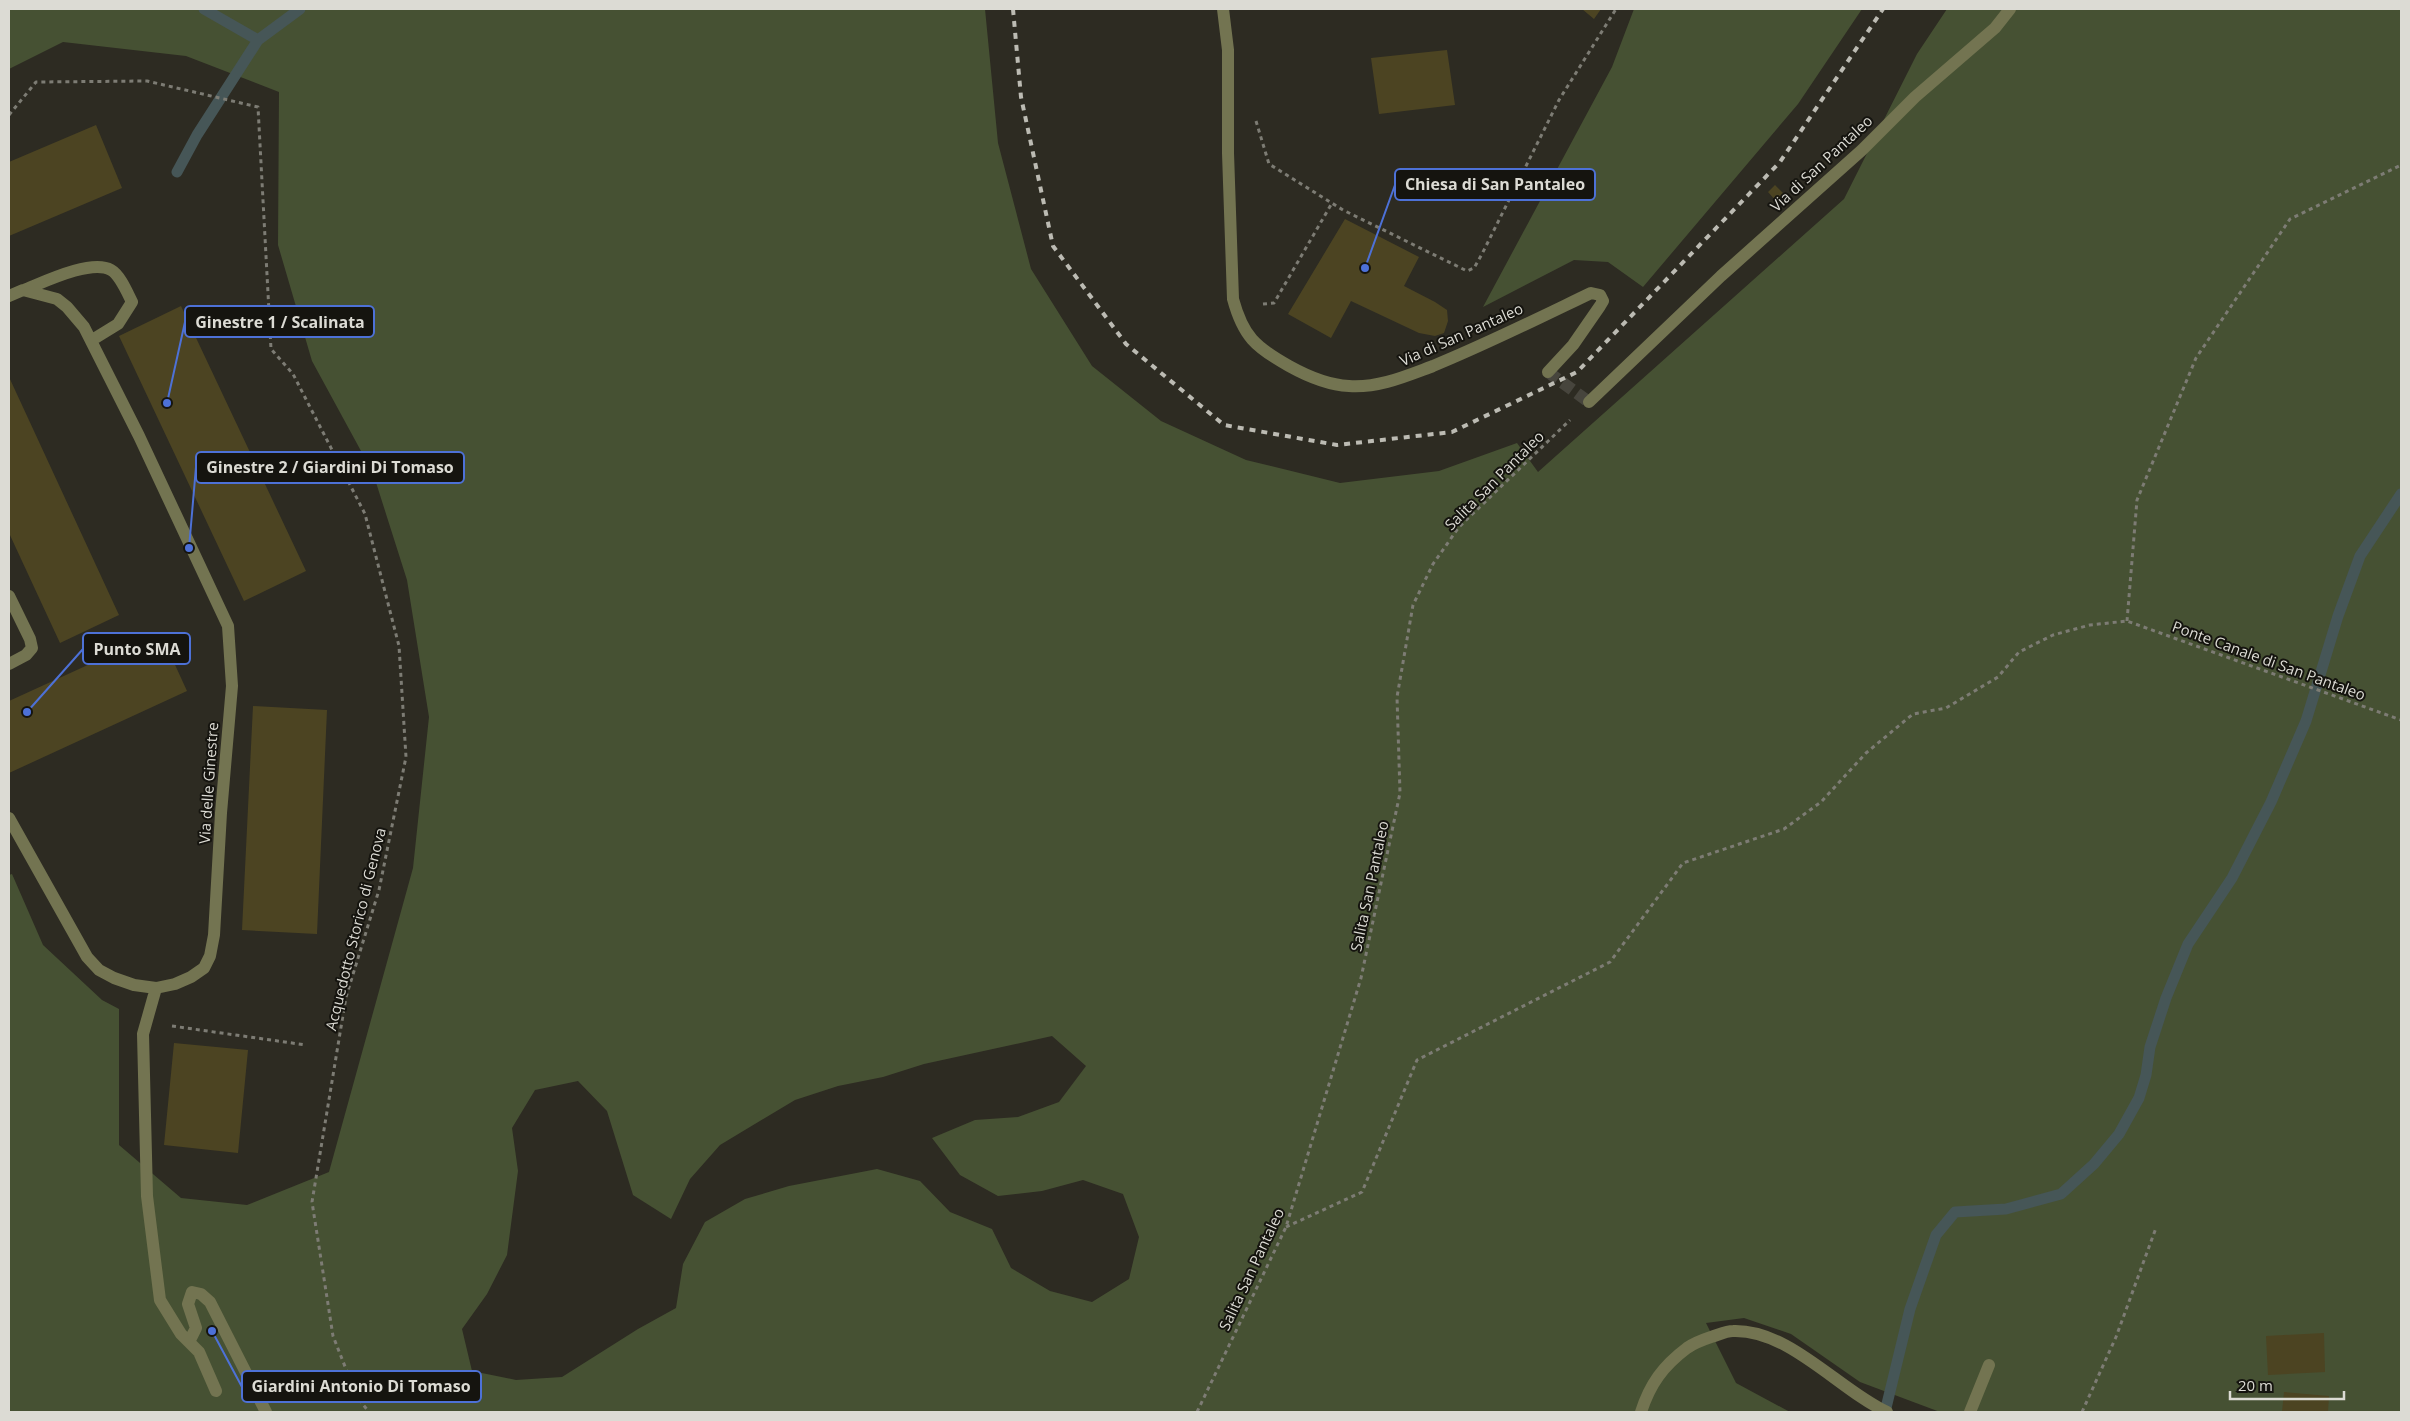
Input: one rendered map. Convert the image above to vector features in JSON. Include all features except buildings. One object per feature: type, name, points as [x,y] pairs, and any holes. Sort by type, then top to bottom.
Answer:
[{"type":"street","name":"Via di San Pantaleo","points":[[1223,9],[1228,50],[1228,153],[1233,299],[1238,318],[1247,335],[1264,351],[1318,380],[1348,386],[1365,386],[1380,384],[1468,352],[1591,293],[1600,295],[1603,301],[1600,306],[1573,344],[1548,372]]},
{"type":"street","name":"Via di San Pantaleo","points":[[1589,402],[1721,276],[1862,150],[1916,97],[1994,28],[2010,9]]},
{"type":"street","points":[[9,296],[61,275],[99,266],[112,270],[132,302],[118,324],[92,340]]},
{"type":"street","name":"Via delle Ginestre","points":[[9,818],[87,957],[99,970],[134,985],[156,988],[175,984],[191,977],[204,968],[212,949],[232,686],[228,626],[92,340],[75,316],[57,300],[23,290]]},
{"type":"street","points":[[9,596],[30,638],[32,648],[26,655],[9,664]]},
{"type":"street","points":[[156,988],[143,1034],[147,1196],[160,1300],[181,1334],[199,1352],[216,1391]]},
{"type":"street","points":[[189,1342],[196,1328],[188,1304],[192,1292],[201,1294],[210,1302],[266,1412]]},
{"type":"street","points":[[1641,1412],[1647,1392],[1668,1362],[1694,1343],[1731,1331],[1748,1332],[1788,1347],[1852,1392],[1887,1412]]},
{"type":"street","points":[[1970,1412],[1989,1365]]},
{"type":"path","points":[[1256,120],[1269,164],[1332,203],[1467,271],[1474,268],[1559,100],[1616,9]]},
{"type":"path","name":"Acquedotto Storico di Genova","points":[[9,115],[36,82],[147,80],[258,107],[271,349],[292,374],[365,514],[399,646],[406,757],[379,890],[346,997],[312,1202],[332,1336],[357,1397],[369,1412]]},
{"type":"path","points":[[1286,1228],[1362,1192],[1416,1060],[1610,962],[1682,863],[1784,829],[1820,802],[1866,753],[1912,714],[1946,708],[1953,704],[1998,677],[2019,652],[2054,635],[2090,625],[2127,621],[2137,500],[2196,358],[2290,219],[2401,165]]},
{"type":"path","points":[[1260,311],[1262,304],[1274,303],[1332,203]]},
{"type":"path","name":"Salita San Pantaleo","points":[[1196,1412],[1286,1228],[1361,978],[1400,793],[1398,697],[1413,605],[1433,564],[1459,527],[1589,402]]},
{"type":"path","name":"Ponte Canale di San Pantaleo","points":[[2127,621],[2401,720]]},
{"type":"path","points":[[146,1022],[306,1045]]},
{"type":"path","points":[[2082,1412],[2116,1337],[2156,1228]]},
{"type":"green space","points":[[9,9],[985,9],[998,143],[1031,269],[1092,366],[1161,421],[1246,460],[1340,483],[1439,471],[1517,443],[1538,472],[1844,199],[1917,54],[1947,9],[2401,9],[2401,1412],[1940,1412],[1860,1382],[1791,1334],[1744,1318],[1706,1323],[1736,1383],[1790,1412],[9,1412],[9,875],[12,874],[43,945],[102,1000],[119,1009],[119,1145],[181,1198],[247,1205],[329,1172],[413,868],[429,717],[407,580],[373,473],[312,361],[278,245],[279,92],[186,56],[63,42],[9,69]],"holes":[[[1052,1036],[1086,1066],[1059,1102],[1018,1117],[975,1120],[932,1138],[960,1175],[998,1196],[1042,1191],[1083,1180],[1123,1194],[1139,1237],[1129,1279],[1092,1302],[1050,1291],[1011,1268],[992,1229],[950,1212],[920,1181],[877,1169],[789,1186],[745,1199],[705,1222],[683,1264],[676,1308],[638,1329],[562,1377],[516,1380],[472,1371],[462,1329],[487,1294],[507,1255],[518,1171],[512,1128],[535,1090],[578,1081],[607,1111],[633,1195],[671,1219],[690,1179],[720,1145],[795,1100],[838,1086],[883,1077],[924,1064]]]},
{"type":"green space","points":[[1634,9],[1862,9],[1798,104],[1643,287],[1608,262],[1574,260],[1483,307],[1612,67]]},
{"type":"waterway","points":[[204,9],[258,40]]},
{"type":"waterway","points":[[177,172],[197,135],[258,40],[300,9]]},
{"type":"waterway","points":[[1885,1412],[1910,1309],[1936,1235],[1955,1212],[2006,1209],[2061,1194],[2094,1164],[2119,1134],[2139,1098],[2146,1075],[2150,1047],[2166,998],[2188,944],[2232,878],[2271,802],[2306,721],[2338,616],[2360,556],[2401,494]]},
{"type":"tunnel","points":[[1548,372],[1589,402]]},
{"type":"railway","points":[[1013,9],[1021,97],[1053,246],[1126,344],[1224,425],[1337,445],[1452,432],[1577,372],[1780,162],[1883,9]]},
{"type":"place","name":"Chiesa di San Pantaleo","points":[[1365,268]]},
{"type":"place","name":"Ginestre 1 / Scalinata","points":[[167,403]]},
{"type":"place","name":"Ginestre 2 / Giardini Di Tomaso","points":[[189,548]]},
{"type":"place","name":"Punto SMA","points":[[27,712]]},
{"type":"place","name":"Giardini Antonio Di Tomaso","points":[[212,1331]]}]
